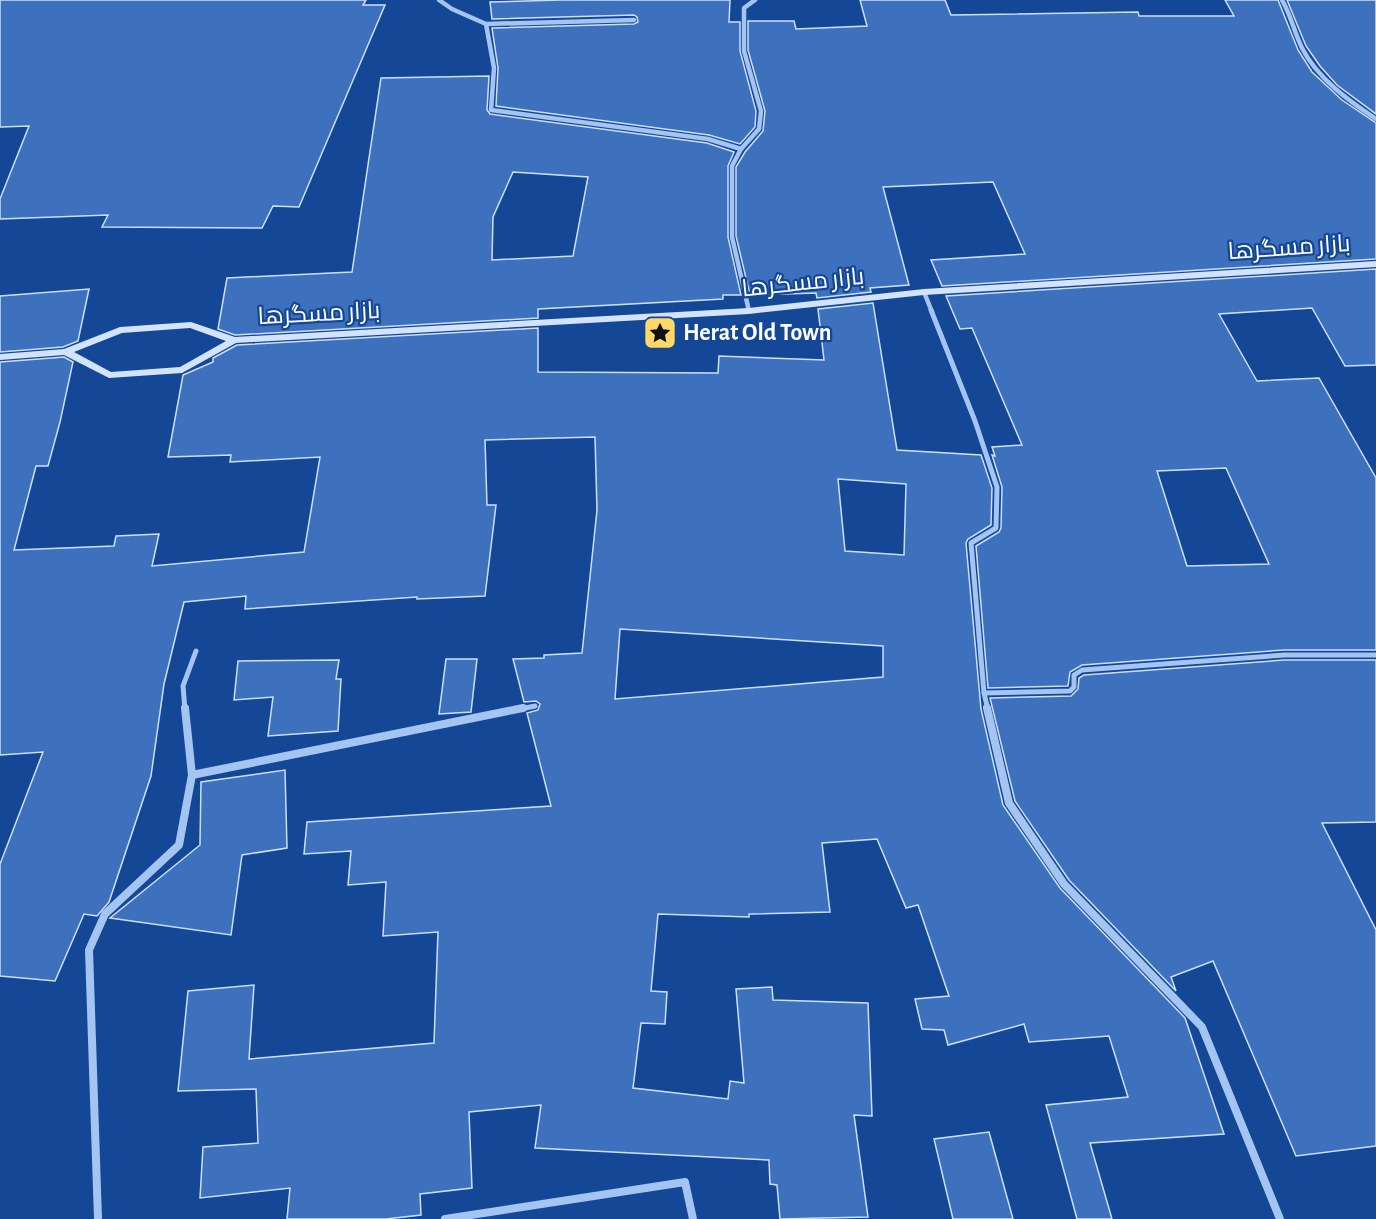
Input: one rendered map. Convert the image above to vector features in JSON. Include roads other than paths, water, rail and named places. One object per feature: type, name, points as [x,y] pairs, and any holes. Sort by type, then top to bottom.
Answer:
[{"type":"street","points":[[439,0],[452,9],[486,24],[634,20]]},
{"type":"street","points":[[749,311],[732,237],[732,166],[741,149],[759,129],[761,111],[744,51],[744,8],[755,0]]},
{"type":"street","points":[[1282,0],[1289,10],[1306,56],[1350,102],[1376,119]]},
{"type":"street","points":[[486,24],[494,68],[491,110],[708,139],[741,149]]},
{"type":"street","name":"بازار مسگرها","points":[[0,357],[66,352],[120,330],[190,325],[234,340],[749,311],[924,292],[1376,264]]},
{"type":"street","points":[[924,292],[975,421],[997,487],[996,528],[971,543],[984,693],[1009,803],[1064,884],[1202,1027],[1280,1219]]},
{"type":"street","name":"بازار مسگرها","points":[[66,352],[109,375],[182,370],[234,340]]},
{"type":"street","points":[[98,1219],[89,950],[105,914],[179,845],[192,775],[183,686],[196,651]]},
{"type":"street","points":[[984,693],[1070,691],[1074,687],[1074,675],[1082,670],[1284,655],[1376,655]]},
{"type":"street","points":[[192,775],[535,706]]},
{"type":"street","points":[[445,1219],[685,1182],[693,1219]]},
{"type":"place","name":"Herat Old Town","points":[[660,333]]}]
